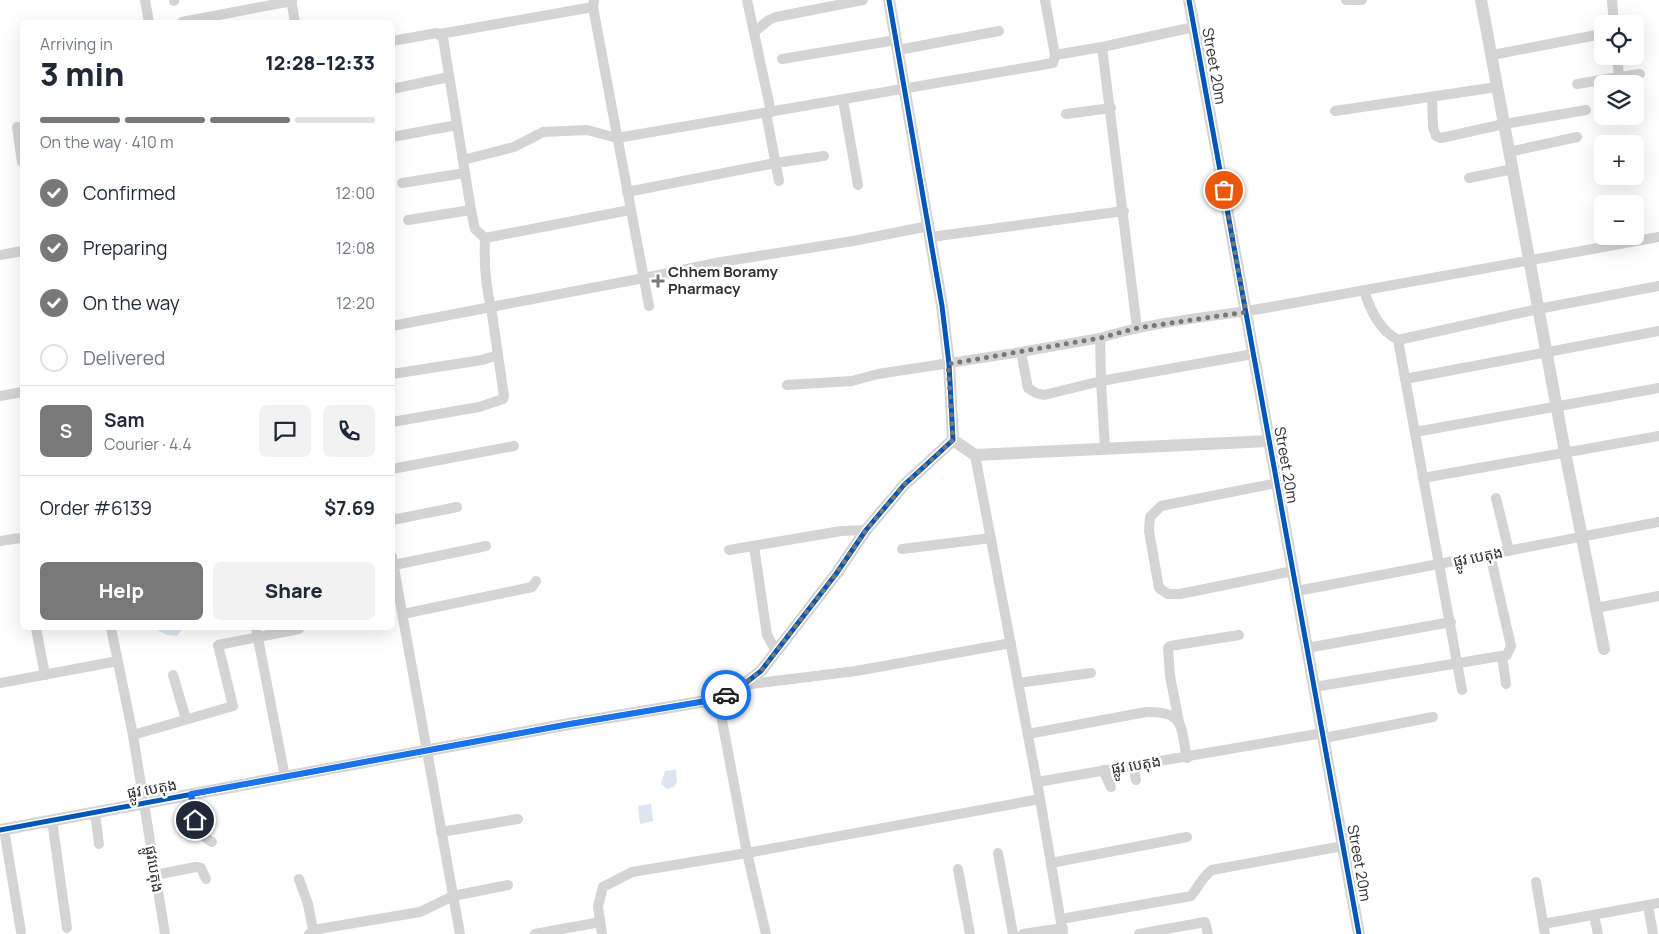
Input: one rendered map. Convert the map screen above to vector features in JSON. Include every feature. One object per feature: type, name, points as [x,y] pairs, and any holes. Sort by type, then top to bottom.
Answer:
[{"type":"street","points":[[145,0],[149,20]]},
{"type":"street","points":[[747,0],[779,181]]},
{"type":"street","points":[[754,32],[769,20],[863,0]]},
{"type":"street","points":[[889,0],[906,89],[942,306],[953,440],[975,455],[1269,441]]},
{"type":"street","points":[[463,160],[514,147],[543,132],[584,130],[617,138],[1053,63],[1055,55],[1045,0]]},
{"type":"street","name":"Street 20m","points":[[1189,0],[1359,934]]},
{"type":"street","points":[[1346,0],[1362,0]]},
{"type":"street","points":[[1481,0],[1556,406],[1604,648]]},
{"type":"street","points":[[1612,0],[1613,15]]},
{"type":"street","points":[[192,20],[292,1],[296,20]]},
{"type":"street","points":[[395,40],[436,33],[440,34],[596,2],[626,192],[649,306]]},
{"type":"street","points":[[1055,55],[1194,27]]},
{"type":"street","points":[[782,59],[999,31]]},
{"type":"street","points":[[440,34],[443,38],[475,229],[485,238]]},
{"type":"street","points":[[1492,55],[1594,36]]},
{"type":"street","points":[[1102,47],[1124,211],[1137,328]]},
{"type":"street","points":[[1633,75],[1640,74]]},
{"type":"street","points":[[395,88],[449,77]]},
{"type":"street","points":[[1577,84],[1594,81]]},
{"type":"street","points":[[1335,111],[1498,87]]},
{"type":"street","points":[[1432,96],[1432,127],[1436,136],[1446,138],[1504,124],[1586,110]]},
{"type":"street","points":[[844,100],[858,184]]},
{"type":"street","points":[[1066,114],[1110,108]]},
{"type":"street","points":[[395,136],[457,125]]},
{"type":"street","points":[[17,127],[20,148]]},
{"type":"street","points":[[1509,152],[1577,137]]},
{"type":"street","points":[[626,192],[775,163],[824,156]]},
{"type":"street","points":[[1469,178],[1513,169]]},
{"type":"street","points":[[402,183],[465,173]]},
{"type":"street","points":[[408,220],[471,210]]},
{"type":"street","points":[[485,238],[630,210]]},
{"type":"street","points":[[395,325],[721,262],[853,241],[1124,211]]},
{"type":"street","points":[[787,385],[852,381],[878,374],[1021,352],[1100,338],[1137,328],[1246,312],[1659,236]]},
{"type":"street","points":[[395,421],[479,406],[503,399],[484,265],[485,238]]},
{"type":"street","points":[[0,255],[20,251]]},
{"type":"street","points":[[1364,290],[1373,314],[1380,325],[1388,335],[1398,340],[1538,309],[1659,286]]},
{"type":"street","points":[[1405,379],[1659,331]]},
{"type":"street","points":[[1100,338],[1105,449]]},
{"type":"street","points":[[1398,340],[1462,690]]},
{"type":"street","points":[[1021,352],[1028,388],[1044,395],[1101,381],[1253,354]]},
{"type":"street","points":[[395,374],[482,360],[498,355]]},
{"type":"street","points":[[1415,432],[1659,388]]},
{"type":"street","points":[[0,396],[20,392]]},
{"type":"street","points":[[1424,478],[1659,436]]},
{"type":"street","name":"ផ្លូវ បេតុង","points":[[2,830],[718,699],[743,685],[761,671],[836,574],[866,530],[904,485],[953,440]]},
{"type":"street","points":[[395,468],[514,446]]},
{"type":"street","points":[[975,455],[1037,782],[1062,927]]},
{"type":"street","points":[[1277,483],[1161,506],[1150,517],[1149,531],[1159,588],[1168,594],[1180,594],[1293,571]]},
{"type":"street","points":[[1496,498],[1508,551]]},
{"type":"street","points":[[395,519],[457,507]]},
{"type":"street","name":"ផ្លូវ បេតុង","points":[[1297,591],[1659,522]]},
{"type":"street","points":[[729,550],[841,531],[866,530]]},
{"type":"street","points":[[0,541],[20,538]]},
{"type":"street","points":[[902,550],[991,538]]},
{"type":"street","points":[[395,561],[486,546]]},
{"type":"street","points":[[754,546],[768,634],[776,651]]},
{"type":"street","points":[[1314,687],[1508,655],[1511,646],[1490,554]]},
{"type":"street","points":[[395,572],[460,934]]},
{"type":"street","points":[[403,614],[532,586],[536,581]]},
{"type":"street","points":[[1596,608],[1659,596]]},
{"type":"street","points":[[1307,648],[1451,622]]},
{"type":"street","points":[[36,630],[45,675]]},
{"type":"street","name":"ផ្លូវបេតុង","points":[[111,630],[132,735],[164,934]]},
{"type":"street","points":[[132,735],[233,706],[218,645],[257,632],[285,630]]},
{"type":"street","points":[[257,632],[285,777]]},
{"type":"street","points":[[1186,758],[1170,676],[1168,648],[1170,646],[1239,635]]},
{"type":"street","points":[[743,685],[856,671],[1011,643]]},
{"type":"street","points":[[1502,656],[1506,684]]},
{"type":"street","points":[[0,683],[118,661]]},
{"type":"street","points":[[1018,683],[1091,673]]},
{"type":"street","points":[[173,675],[186,718]]},
{"type":"street","points":[[718,699],[747,853],[766,934]]},
{"type":"street","points":[[1028,734],[1146,712],[1164,712],[1174,715],[1180,725]]},
{"type":"street","name":"ផ្លូវ បេតុង","points":[[1037,782],[1434,717]]},
{"type":"street","points":[[1133,765],[1136,780]]},
{"type":"street","points":[[1103,770],[1111,787]]},
{"type":"street","points":[[191,794],[195,820],[204,838],[212,842]]},
{"type":"street","points":[[602,934],[598,906],[603,887],[626,874],[1040,799]]},
{"type":"street","points":[[95,812],[99,844]]},
{"type":"street","points":[[441,832],[518,819]]},
{"type":"street","points":[[52,820],[67,928]]},
{"type":"street","points":[[2,830],[21,932]]},
{"type":"street","points":[[1051,863],[1187,837]]},
{"type":"street","points":[[1023,934],[1062,927],[1191,896],[1206,874],[1212,870],[1343,846]]},
{"type":"street","points":[[998,853],[1013,934]]},
{"type":"street","points":[[155,875],[196,867],[201,868],[206,879]]},
{"type":"street","points":[[958,869],[970,934]]},
{"type":"street","points":[[299,880],[308,904],[311,932],[420,912],[453,896],[508,885]]},
{"type":"street","points":[[1536,882],[1544,929],[1594,915],[1659,903]]},
{"type":"street","points":[[1648,905],[1653,934]]},
{"type":"street","points":[[1594,915],[1598,934]]},
{"type":"street","points":[[535,934],[600,922]]},
{"type":"street","points":[[1139,934],[1205,922],[1208,934]]},
{"type":"shaded area","points":[[157,630],[182,630],[177,636],[167,635]]},
{"type":"shaded area","points":[[676,770],[677,782],[674,787],[667,789],[661,784],[665,771]]},
{"type":"shaded area","points":[[651,804],[653,821],[640,824],[638,806]]},
{"type":"cycle path","points":[[0,830],[569,724],[718,699],[743,685],[761,671],[836,574],[866,530],[904,485],[953,440],[949,364],[942,306],[889,0]]},
{"type":"cycle path","points":[[1189,0],[1359,934]]},
{"type":"way so far","points":[[726,695],[761,671],[836,574],[866,530],[904,485],[953,440],[948,364],[1100,338],[1137,328],[1246,312],[1224,190]]},
{"type":"place","name":"Chhem Boramy Pharmacy","points":[[658,281]]},
{"type":"route","points":[[195,820],[191,794],[570,724],[718,699],[726,695]]}]
